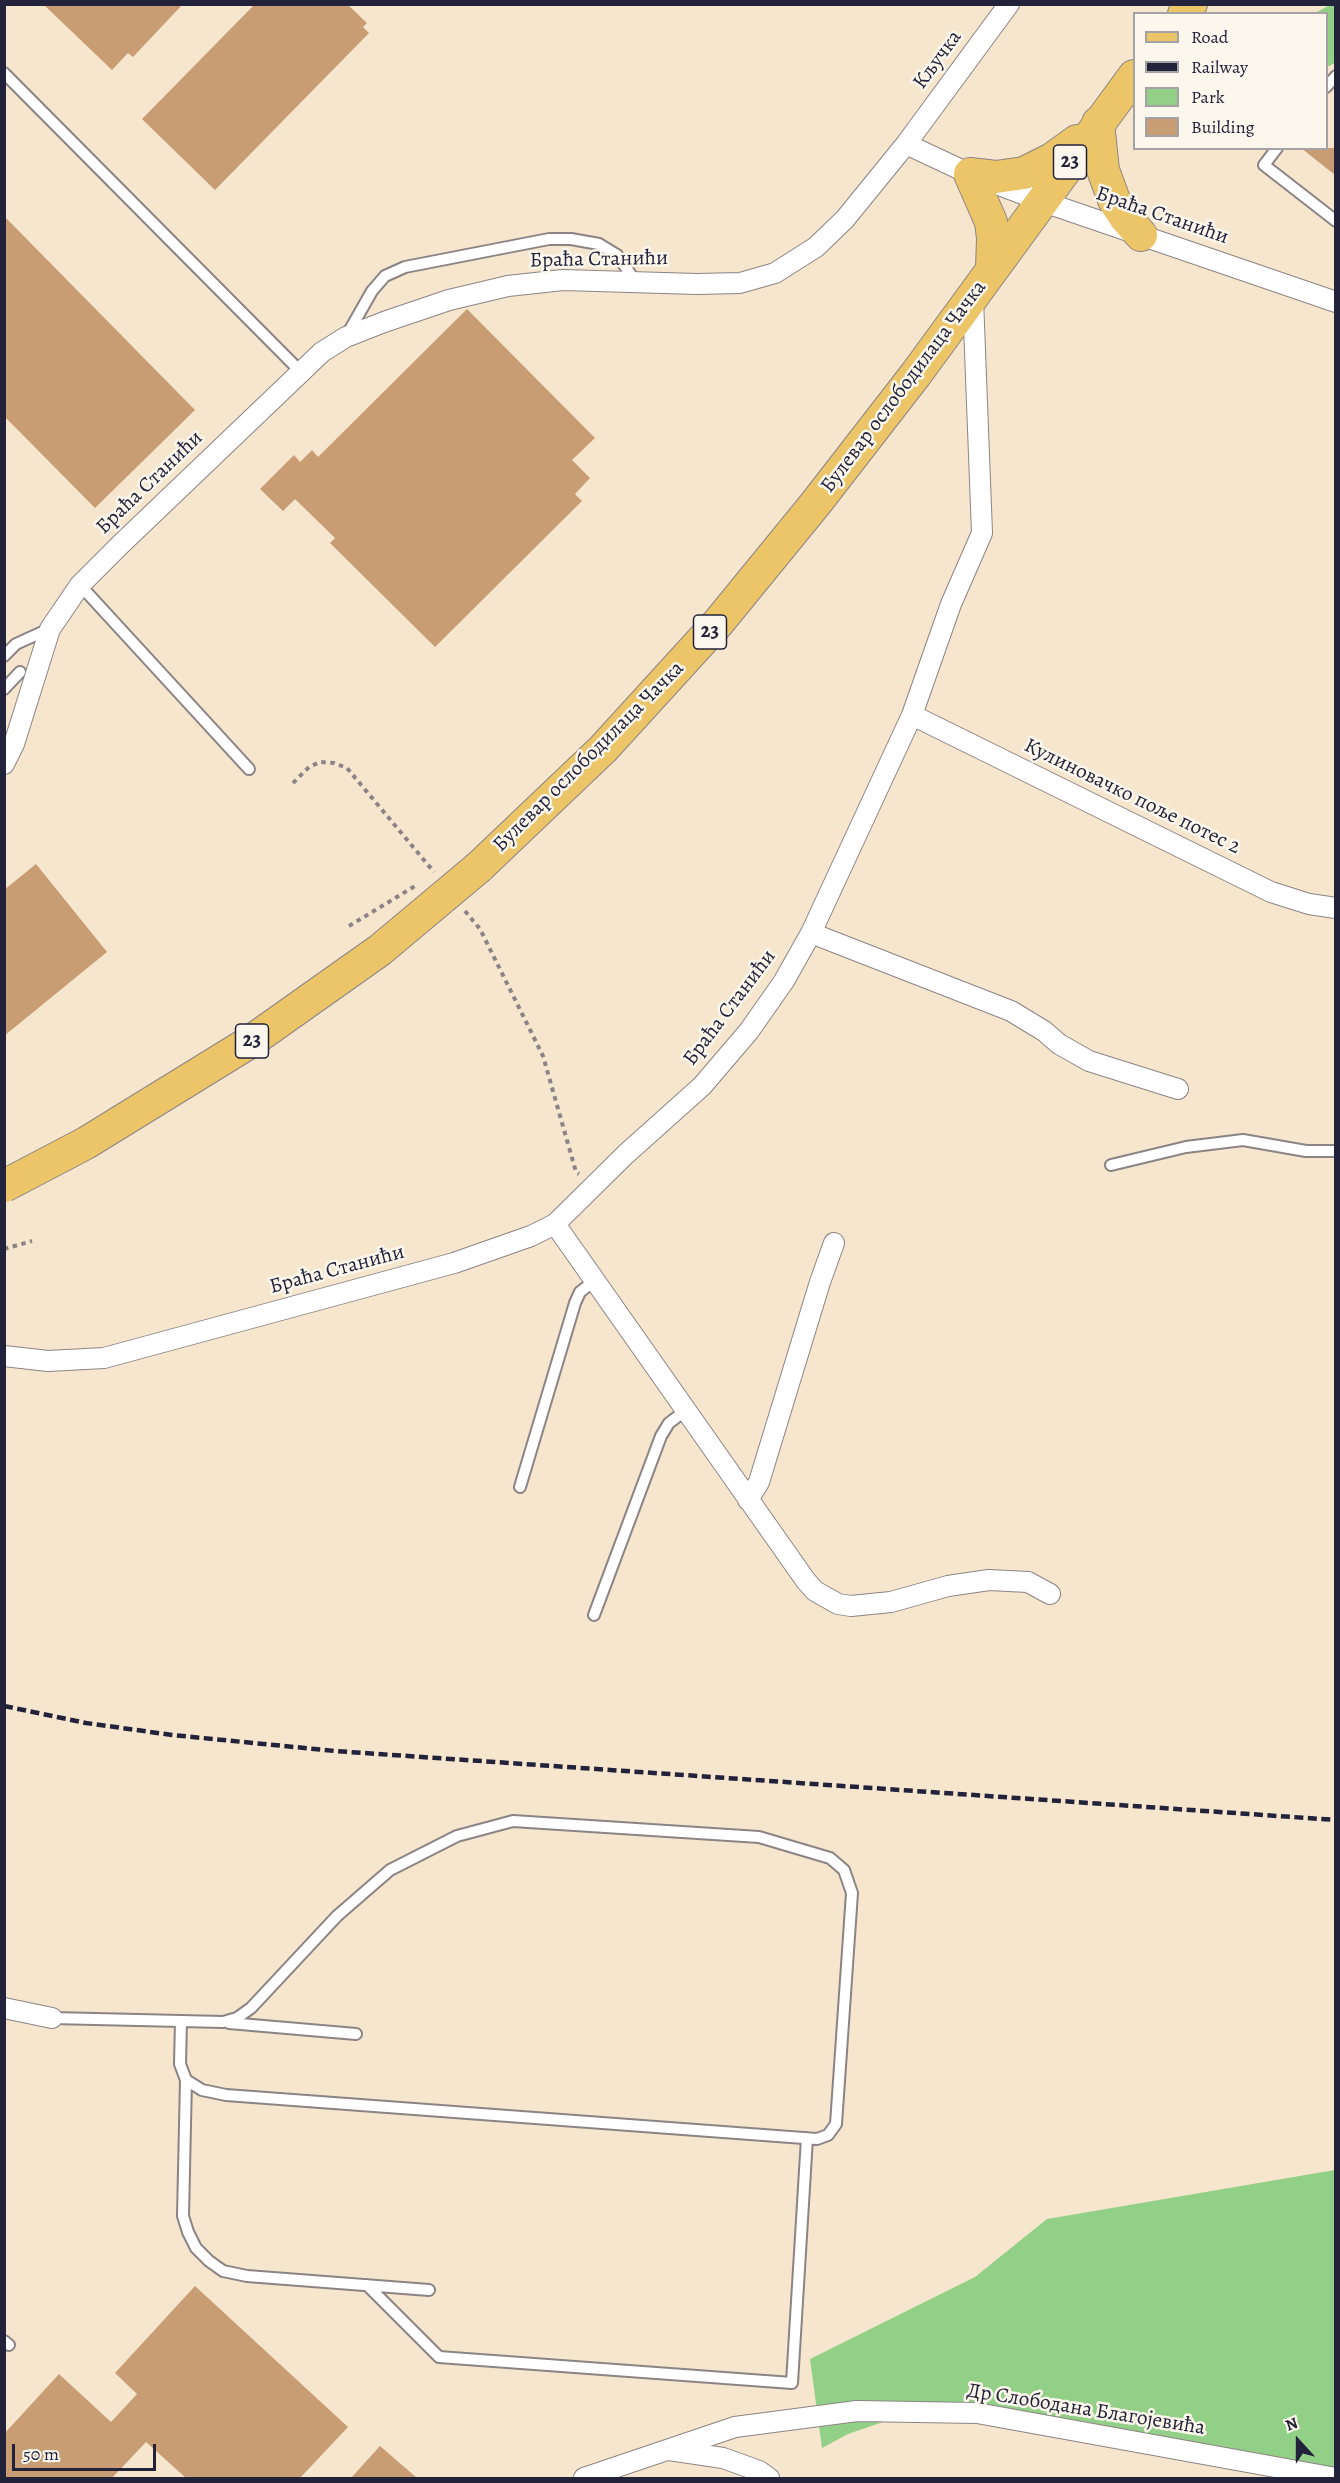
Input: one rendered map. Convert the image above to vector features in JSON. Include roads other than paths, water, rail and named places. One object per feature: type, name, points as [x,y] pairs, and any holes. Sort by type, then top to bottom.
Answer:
[{"type":"main road","name":"Булевар ослободилаца Чачка","points":[[4,1186],[86,1143],[250,1042],[380,950],[479,867],[603,749],[718,623],[818,500],[973,299],[992,269],[1133,76]]},
{"type":"main road","points":[[970,174],[996,177],[1024,173],[1052,159],[1098,123]]},
{"type":"main road","points":[[1098,123],[1103,170],[1114,200],[1141,235]]},
{"type":"main road","points":[[970,174],[991,222],[992,269]]},
{"type":"street","name":"Кључка","points":[[906,144],[1009,4]]},
{"type":"street","name":"Браћа Станићи","points":[[4,764],[14,744],[50,629],[80,585],[322,352],[346,337],[449,300],[508,286],[563,280],[741,283],[775,273],[816,247],[831,233],[906,144],[970,174],[1041,201],[1335,302]]},
{"type":"street","name":"Браћа Станићи","points":[[4,1356],[48,1361],[104,1358],[454,1263],[531,1236],[555,1224],[702,1086],[749,1031],[784,981],[811,933],[912,716],[951,603],[982,533],[973,299]]},
{"type":"street","name":"Кулиновачко поље потес 2","points":[[912,716],[1271,892],[1309,904],[1335,908]]},
{"type":"street","points":[[811,933],[1011,1011],[1044,1031],[1059,1044],[1089,1061],[1178,1089]]},
{"type":"street","points":[[555,1224],[748,1500],[815,1591],[838,1604],[851,1606],[891,1602],[948,1586],[990,1580],[1028,1582],[1050,1594]]},
{"type":"street","points":[[748,1500],[759,1482],[834,1243]]},
{"type":"street","points":[[4,2008],[52,2018]]},
{"type":"street","name":"Др Слободана Благојевића","points":[[584,2478],[735,2427],[857,2411],[977,2413],[1335,2478]]},
{"type":"street","points":[[666,2450],[723,2458],[759,2471],[769,2478]]},
{"type":"lane","points":[[4,73],[300,372]]},
{"type":"lane","points":[[1275,150],[1264,165],[1335,221]]},
{"type":"lane","points":[[346,337],[372,291],[385,276],[405,267],[549,238],[599,244],[617,255],[637,282]]},
{"type":"lane","points":[[80,585],[249,769]]},
{"type":"lane","points":[[4,656],[16,644],[50,629]]},
{"type":"lane","points":[[4,689],[21,672]]},
{"type":"lane","points":[[1111,1165],[1186,1147],[1243,1140],[1306,1151],[1335,1151]]},
{"type":"lane","points":[[520,1487],[575,1303],[580,1292],[594,1281]]},
{"type":"lane","points":[[594,1615],[661,1436],[669,1423],[685,1411]]},
{"type":"lane","points":[[186,2080],[202,2090],[226,2095],[817,2139],[828,2135],[836,2124],[852,1893],[844,1870],[830,1858],[759,1837],[513,1821],[457,1836],[390,1870],[337,1916],[251,2008],[237,2018],[223,2022]]},
{"type":"lane","points":[[52,2018],[223,2022],[356,2034]]},
{"type":"lane","points":[[181,2021],[180,2064],[186,2080],[183,2216],[196,2248],[223,2271],[247,2276],[429,2290]]},
{"type":"lane","points":[[366,2285],[439,2356],[792,2383],[807,2138]]},
{"type":"railway","points":[[4,1706],[86,1723],[172,1735],[335,1751],[1336,1820]]}]
